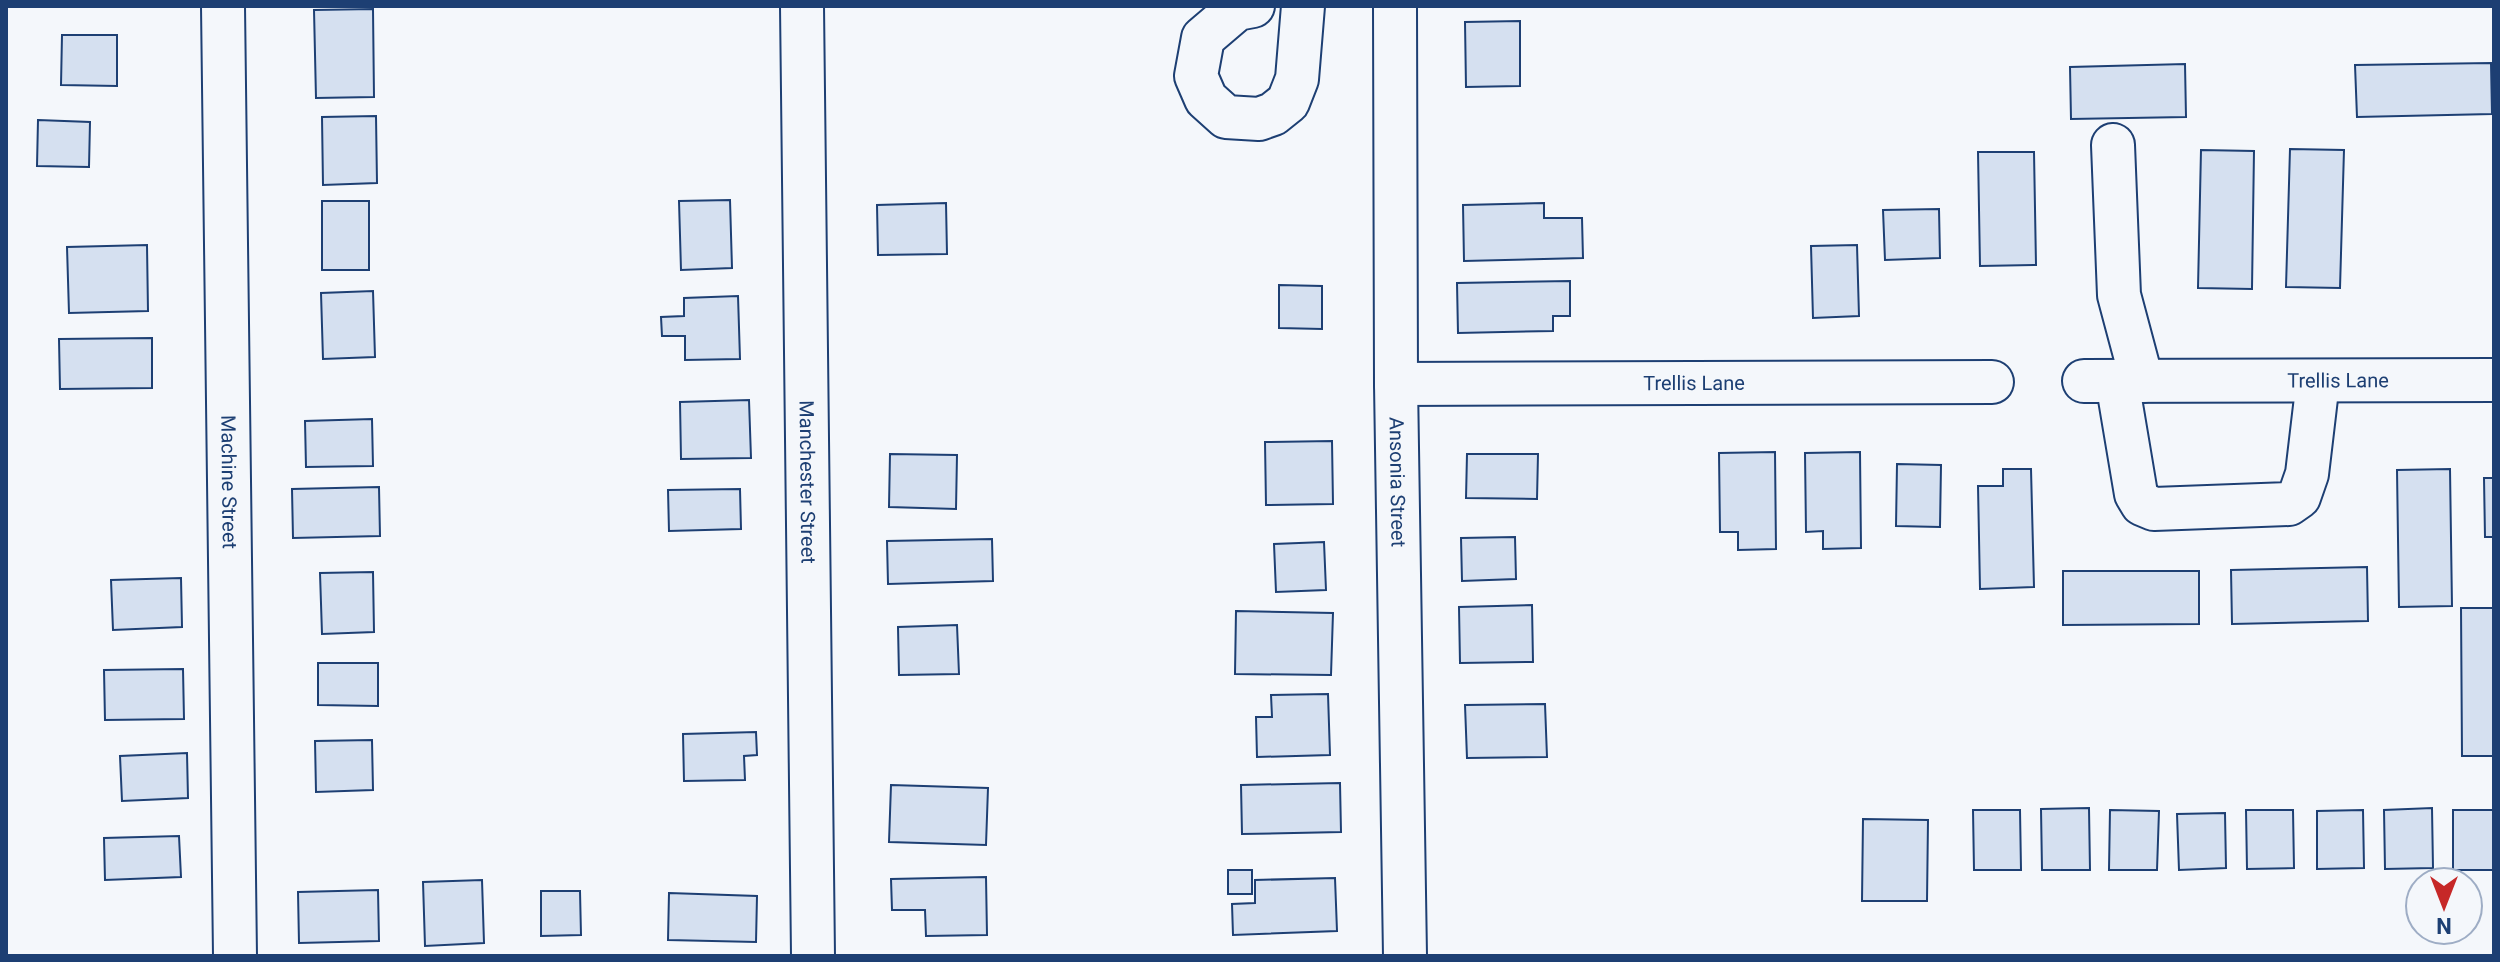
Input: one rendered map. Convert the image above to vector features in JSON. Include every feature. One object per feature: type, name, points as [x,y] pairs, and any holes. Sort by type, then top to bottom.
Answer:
[{"type":"street","name":"Machine Street","points":[[223,6],[235,956]]},
{"type":"street","name":"Manchester Street","points":[[802,6],[813,956]]},
{"type":"street","points":[[1253,6],[1237,9],[1203,38],[1196,76],[1206,99],[1226,117],[1259,119],[1273,114],[1288,102],[1299,69],[1303,6]]},
{"type":"street","name":"Ansonia Street","points":[[1395,6],[1396,384],[1405,956]]},
{"type":"street","points":[[2113,145],[2119,295],[2114,381],[2136,494],[2142,504],[2154,509],[2289,504],[2299,497],[2307,474],[2318,381]]},
{"type":"street","name":"Trellis Lane","points":[[2114,381],[2494,380]]},
{"type":"street","name":"Trellis Lane","points":[[1396,384],[1992,382]]},
{"type":"building","points":[[373,9],[374,97],[316,98],[314,10]]},
{"type":"building","points":[[1520,21],[1520,86],[1466,87],[1465,22]]},
{"type":"building","points":[[62,35],[117,35],[117,86],[61,85]]},
{"type":"building","points":[[2491,63],[2492,114],[2357,117],[2355,65]]},
{"type":"building","points":[[2185,64],[2186,117],[2071,119],[2070,67]]},
{"type":"building","points":[[376,116],[377,183],[323,185],[322,117]]},
{"type":"building","points":[[38,120],[90,122],[89,167],[37,166]]},
{"type":"building","points":[[2290,149],[2344,150],[2340,288],[2286,287]]},
{"type":"building","points":[[2201,150],[2254,151],[2252,289],[2198,288]]},
{"type":"building","points":[[1978,152],[2034,152],[2036,265],[1980,266]]},
{"type":"building","points":[[730,200],[732,268],[681,270],[679,201]]},
{"type":"building","points":[[322,201],[369,201],[369,270],[322,270]]},
{"type":"building","points":[[946,203],[947,254],[878,255],[877,205]]},
{"type":"building","points":[[1544,203],[1544,218],[1582,218],[1583,258],[1464,261],[1463,205]]},
{"type":"building","points":[[1939,209],[1940,258],[1885,260],[1883,210]]},
{"type":"building","points":[[147,245],[148,311],[69,313],[67,247]]},
{"type":"building","points":[[1857,245],[1859,316],[1813,318],[1811,246]]},
{"type":"building","points":[[1570,281],[1570,316],[1553,316],[1553,331],[1458,333],[1457,283]]},
{"type":"building","points":[[1279,285],[1322,286],[1322,329],[1279,328]]},
{"type":"building","points":[[373,291],[375,357],[323,359],[321,293]]},
{"type":"building","points":[[738,296],[740,359],[685,360],[685,336],[662,336],[661,317],[684,316],[684,298]]},
{"type":"building","points":[[152,338],[152,388],[60,389],[59,339]]},
{"type":"building","points":[[749,400],[751,458],[681,459],[680,402]]},
{"type":"building","points":[[372,419],[373,466],[306,467],[305,421]]},
{"type":"building","points":[[1332,441],[1333,504],[1266,505],[1265,442]]},
{"type":"building","points":[[1775,452],[1776,549],[1738,550],[1738,532],[1720,532],[1719,453]]},
{"type":"building","points":[[1860,452],[1861,548],[1823,549],[1823,531],[1806,532],[1805,453]]},
{"type":"building","points":[[890,454],[957,455],[956,509],[889,507]]},
{"type":"building","points":[[1467,454],[1538,454],[1537,499],[1466,498]]},
{"type":"building","points":[[1897,464],[1941,465],[1940,527],[1896,526]]},
{"type":"building","points":[[2003,469],[2031,469],[2034,587],[1980,589],[1978,486],[2003,486]]},
{"type":"building","points":[[2450,469],[2452,606],[2399,607],[2397,470]]},
{"type":"building","points":[[2484,478],[2494,478],[2494,537],[2485,537]]},
{"type":"building","points":[[379,487],[380,536],[293,538],[292,489]]},
{"type":"building","points":[[740,489],[741,529],[669,531],[668,490]]},
{"type":"building","points":[[1515,537],[1516,579],[1462,581],[1461,538]]},
{"type":"building","points":[[992,539],[993,581],[888,584],[887,541]]},
{"type":"building","points":[[1324,542],[1326,590],[1276,592],[1274,544]]},
{"type":"building","points":[[2367,567],[2368,621],[2232,624],[2231,570]]},
{"type":"building","points":[[2063,571],[2199,571],[2199,624],[2063,625]]},
{"type":"building","points":[[373,572],[374,632],[322,634],[320,573]]},
{"type":"building","points":[[181,578],[182,627],[113,630],[111,580]]},
{"type":"building","points":[[1532,605],[1533,662],[1460,663],[1459,607]]},
{"type":"building","points":[[2461,608],[2494,608],[2494,756],[2462,756]]},
{"type":"building","points":[[1236,611],[1333,613],[1331,675],[1235,674]]},
{"type":"building","points":[[957,625],[959,674],[899,675],[898,627]]},
{"type":"building","points":[[318,663],[378,663],[378,706],[318,705]]},
{"type":"building","points":[[183,669],[184,719],[105,720],[104,670]]},
{"type":"building","points":[[1328,694],[1330,755],[1257,757],[1256,717],[1272,717],[1271,695]]},
{"type":"building","points":[[1545,704],[1547,757],[1467,758],[1465,705]]},
{"type":"building","points":[[756,732],[757,755],[744,756],[745,780],[684,781],[683,734]]},
{"type":"building","points":[[372,740],[373,790],[316,792],[315,741]]},
{"type":"building","points":[[187,753],[188,798],[122,801],[120,756]]},
{"type":"building","points":[[1340,783],[1341,832],[1242,834],[1241,785]]},
{"type":"building","points":[[891,785],[988,788],[986,845],[889,842]]},
{"type":"building","points":[[2089,808],[2090,870],[2042,870],[2041,809]]},
{"type":"building","points":[[2432,808],[2433,866],[2385,869],[2384,810]]},
{"type":"building","points":[[1973,810],[2020,810],[2021,870],[1974,870]]},
{"type":"building","points":[[2110,810],[2159,811],[2157,870],[2109,870]]},
{"type":"building","points":[[2246,810],[2293,810],[2294,868],[2247,869]]},
{"type":"building","points":[[2363,810],[2364,868],[2317,869],[2317,811]]},
{"type":"building","points":[[2453,810],[2494,810],[2494,870],[2484,870],[2484,866],[2453,866]]},
{"type":"building","points":[[2225,813],[2226,868],[2179,870],[2177,814]]},
{"type":"building","points":[[1863,819],[1928,820],[1927,901],[1862,901]]},
{"type":"building","points":[[179,836],[181,877],[105,880],[104,838]]},
{"type":"building","points":[[1228,870],[1252,870],[1252,894],[1228,894]]},
{"type":"building","points":[[986,877],[987,935],[926,936],[925,910],[892,910],[891,879]]},
{"type":"building","points":[[1335,878],[1337,931],[1233,935],[1232,904],[1255,903],[1255,880]]},
{"type":"building","points":[[482,880],[484,943],[425,946],[423,882]]},
{"type":"building","points":[[378,890],[379,941],[299,943],[298,892]]},
{"type":"building","points":[[541,891],[580,891],[581,935],[541,936]]},
{"type":"building","points":[[669,893],[757,896],[756,942],[668,940]]}]
